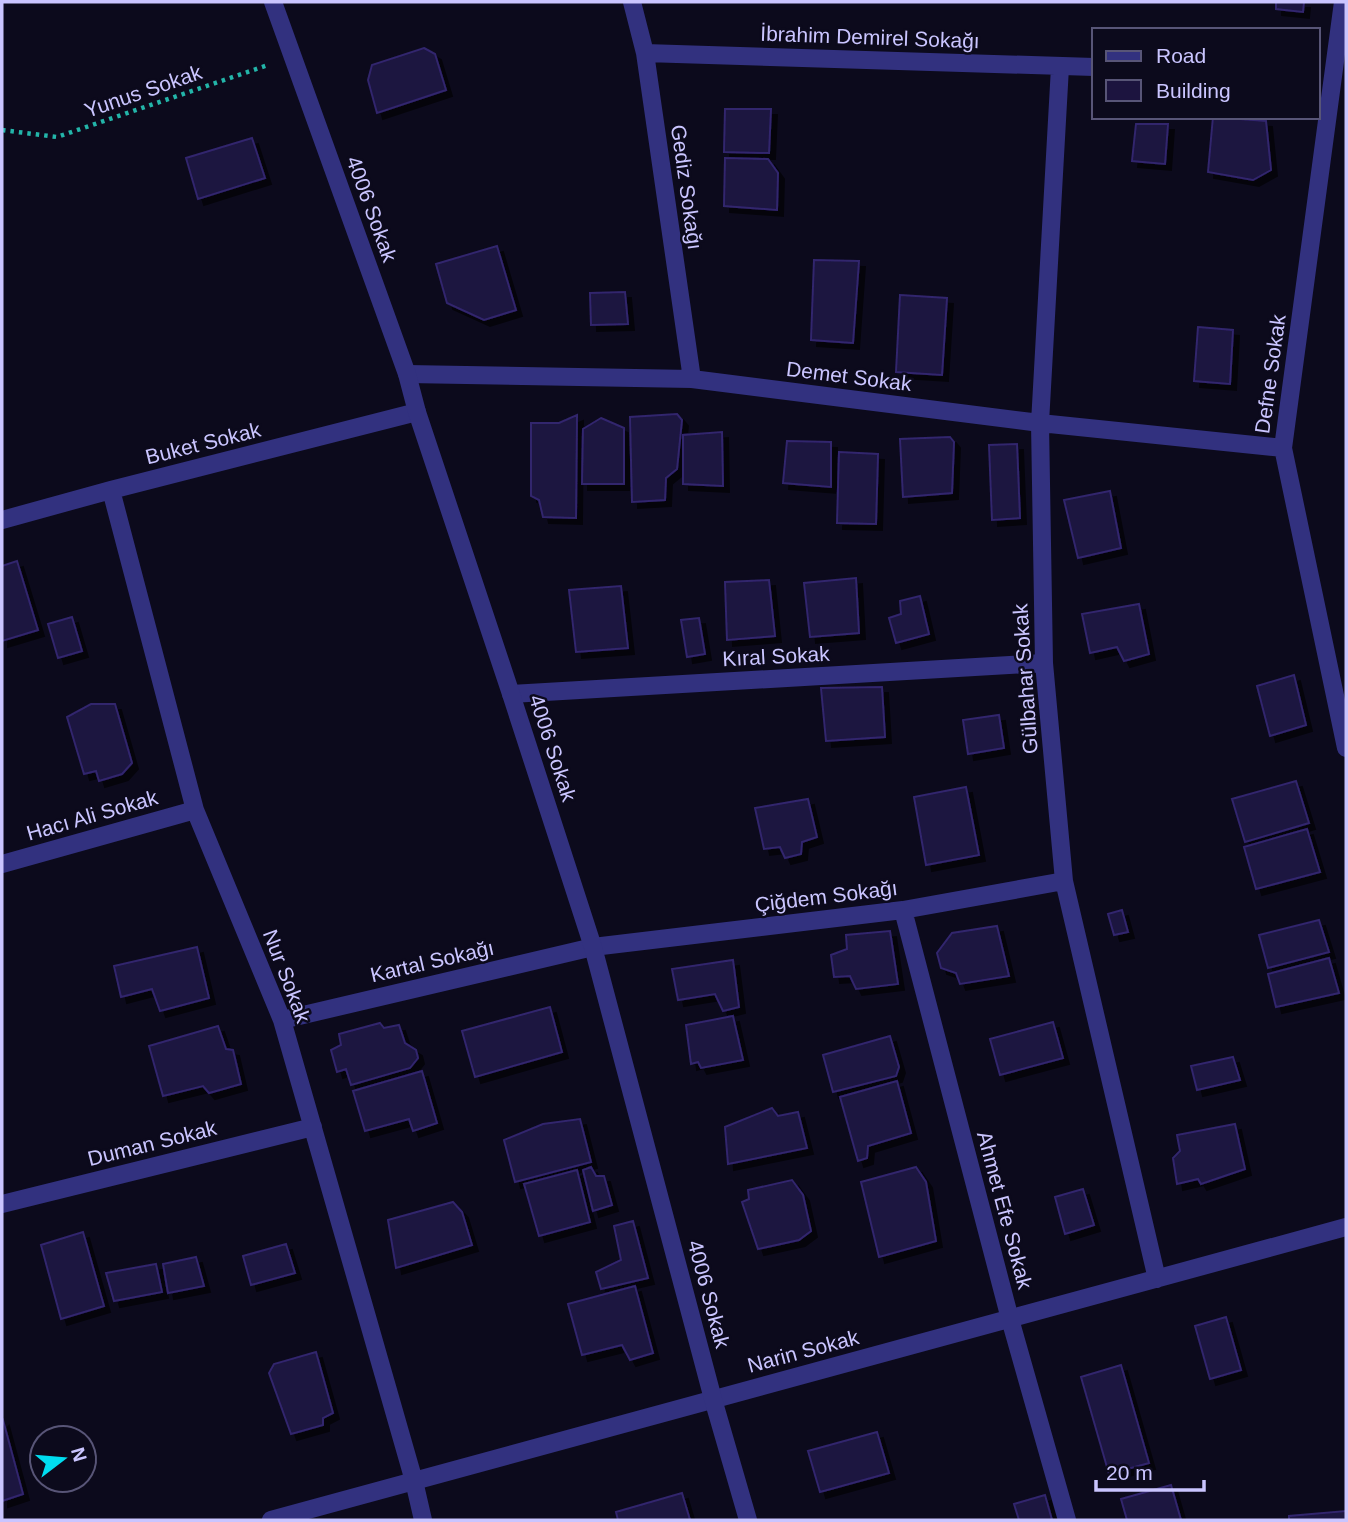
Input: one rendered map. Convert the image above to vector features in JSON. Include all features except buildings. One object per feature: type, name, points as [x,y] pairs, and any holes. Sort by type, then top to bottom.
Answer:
[{"type":"street","name":"4006 Sokak","points":[[273,2],[407,374],[417,412],[512,694],[593,947],[713,1399],[748,1520]]},
{"type":"street","name":"Gediz Sokağı","points":[[632,2],[645,53],[692,379]]},
{"type":"street","name":"Defne Sokak","points":[[1343,2],[1326,67],[1283,448],[1346,748]]},
{"type":"street","name":"İbrahim Demirel Sokağı","points":[[645,53],[1092,67]]},
{"type":"street","name":"Gülbahar Sokak","points":[[1060,66],[1040,424],[1044,663],[1064,881],[1157,1279]]},
{"type":"street","name":"Demet Sokak","points":[[407,374],[692,379],[1040,424],[1283,448]]},
{"type":"street","name":"Buket Sokak","points":[[2,520],[417,412]]},
{"type":"street","name":"Nur Sokak","points":[[111,491],[195,810],[282,1020],[423,1520]]},
{"type":"street","name":"Kıral Sokak","points":[[512,694],[1044,663]]},
{"type":"street","name":"Hacı Ali Sokak","points":[[2,864],[195,810]]},
{"type":"street","name":"Çiğdem Sokağı","points":[[593,947],[903,910],[1064,881]]},
{"type":"street","name":"Ahmet Efe Sokak","points":[[903,910],[1010,1319],[1067,1520]]},
{"type":"street","name":"Kartal Sokağı","points":[[282,1020],[593,947]]},
{"type":"street","name":"Duman Sokak","points":[[2,1204],[313,1127]]},
{"type":"street","name":"Narin Sokak","points":[[271,1520],[1346,1227]]},
{"type":"path","name":"Yunus Sokak","points":[[2,130],[57,137],[292,56]]}]
